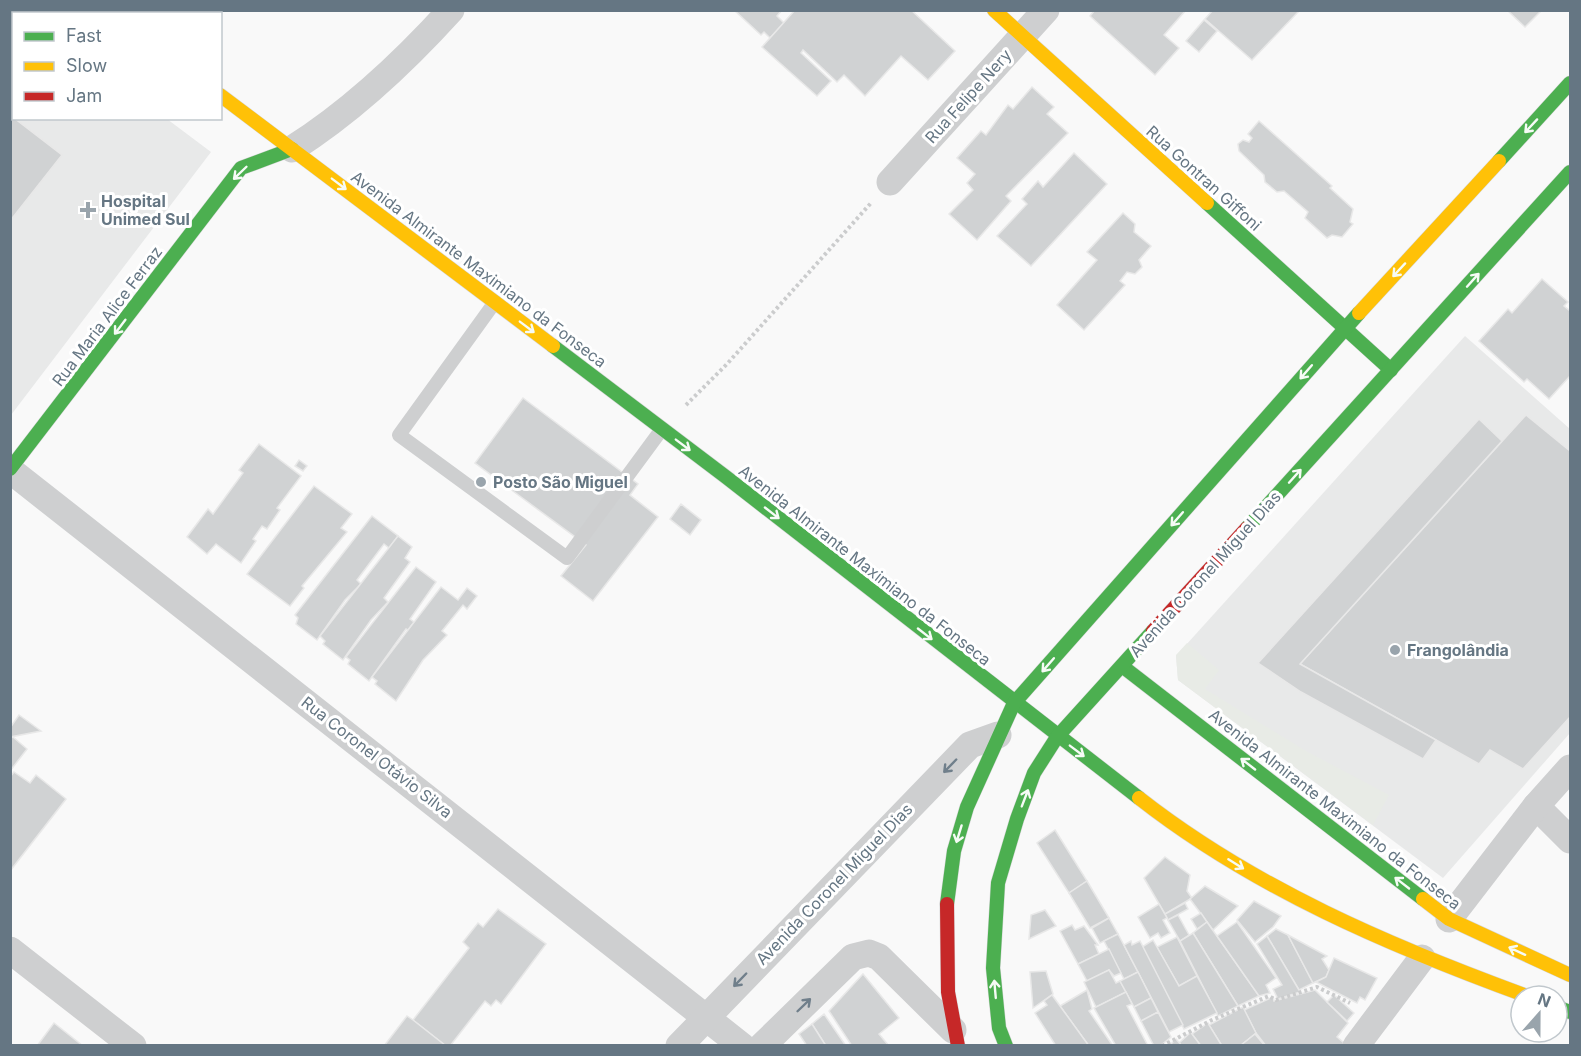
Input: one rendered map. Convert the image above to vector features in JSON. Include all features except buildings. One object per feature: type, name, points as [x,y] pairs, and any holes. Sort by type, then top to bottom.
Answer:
[{"type":"main road","name":"Rua Gontran Giffoni","points":[[994,10],[1391,370]]},
{"type":"main road","points":[[955,1038],[946,966],[949,874],[970,801],[1014,703],[1345,329],[1570,83]]},
{"type":"main road","name":"Avenida Almirante Maximiano da Fonseca","points":[[222,96],[662,429],[1177,828],[1259,878],[1422,958],[1509,989]]},
{"type":"main road","name":"Rua Maria Alice Ferraz","points":[[10,469],[241,168],[292,149]]},
{"type":"main road","name":"Avenida Coronel Miguel Dias","points":[[1006,1046],[999,1028],[993,968],[998,883],[1017,819],[1034,773],[1057,736],[1570,172]]},
{"type":"main road","name":"Avenida Almirante Maximiano da Fonseca","points":[[1122,666],[1449,919],[1570,975]]},
{"type":"street","points":[[292,149],[323,129],[383,81],[451,10]]},
{"type":"street","name":"Rua Felipe Nery","points":[[890,182],[1046,10]]},
{"type":"street","name":"Rua Coronel Otávio Silva","points":[[10,469],[742,1046]]},
{"type":"street","name":"Avenida Coronel Miguel Dias","points":[[679,1046],[970,745],[998,735]]},
{"type":"street","points":[[1449,919],[1536,806],[1570,768]]},
{"type":"street","points":[[1536,806],[1570,840]]},
{"type":"street","points":[[10,950],[133,1046]]},
{"type":"street","points":[[762,1046],[853,957],[869,953],[879,957],[955,1038]]},
{"type":"street","points":[[1356,1046],[1422,958]]},
{"type":"lane","points":[[495,302],[399,435],[567,558],[662,429]]},
{"type":"path","points":[[662,429],[727,364],[890,182]]},
{"type":"path","points":[[1162,1046],[1269,996],[1276,1000],[1317,987],[1334,993],[1376,1020]]},
{"type":"shaded area","name":"Hospital Unimed Sul","points":[[25,10],[28,12],[12,12],[12,120],[168,120],[211,152],[11,415],[10,11]]},
{"type":"shaded area","points":[[1465,336],[1570,429],[1570,733],[1443,878],[1178,680],[1176,656]]},
{"type":"shaded area","points":[[1187,643],[1219,670],[1205,689],[1306,751],[1389,795],[1373,825],[1178,680],[1176,655]]},
{"type":"traffic: fast","points":[[1499,161],[1570,83]]},
{"type":"traffic: fast","points":[[10,469],[241,168],[292,149]]},
{"type":"traffic: fast","points":[[1247,528],[1570,172]]},
{"type":"traffic: fast","points":[[1207,203],[1391,370]]},
{"type":"traffic: fast","points":[[947,904],[954,851],[967,807],[1014,703],[1359,313]]},
{"type":"traffic: fast","points":[[553,346],[726,477],[1139,798]]},
{"type":"traffic: fast","points":[[1006,1046],[999,1028],[993,968],[998,883],[1017,819],[1034,773],[1057,737],[1153,631]]},
{"type":"traffic: fast","points":[[1122,666],[1423,899]]},
{"type":"traffic: slow","points":[[994,10],[1207,203]]},
{"type":"traffic: slow","points":[[222,97],[553,346]]},
{"type":"traffic: slow","points":[[1359,313],[1499,161]]},
{"type":"traffic: slow","points":[[1139,798],[1229,860],[1276,887],[1374,935],[1509,989]]},
{"type":"traffic: slow","points":[[1423,899],[1449,919],[1570,975]]},
{"type":"traffic: jam","points":[[1153,631],[1247,528]]},
{"type":"traffic: jam","points":[[947,904],[948,992],[958,1046]]},
{"type":"place","name":"Hospital Unimed Sul","points":[[88,210]]},
{"type":"place","name":"Posto São Miguel","points":[[481,482]]},
{"type":"place","name":"Frangolândia","points":[[1395,650]]}]
